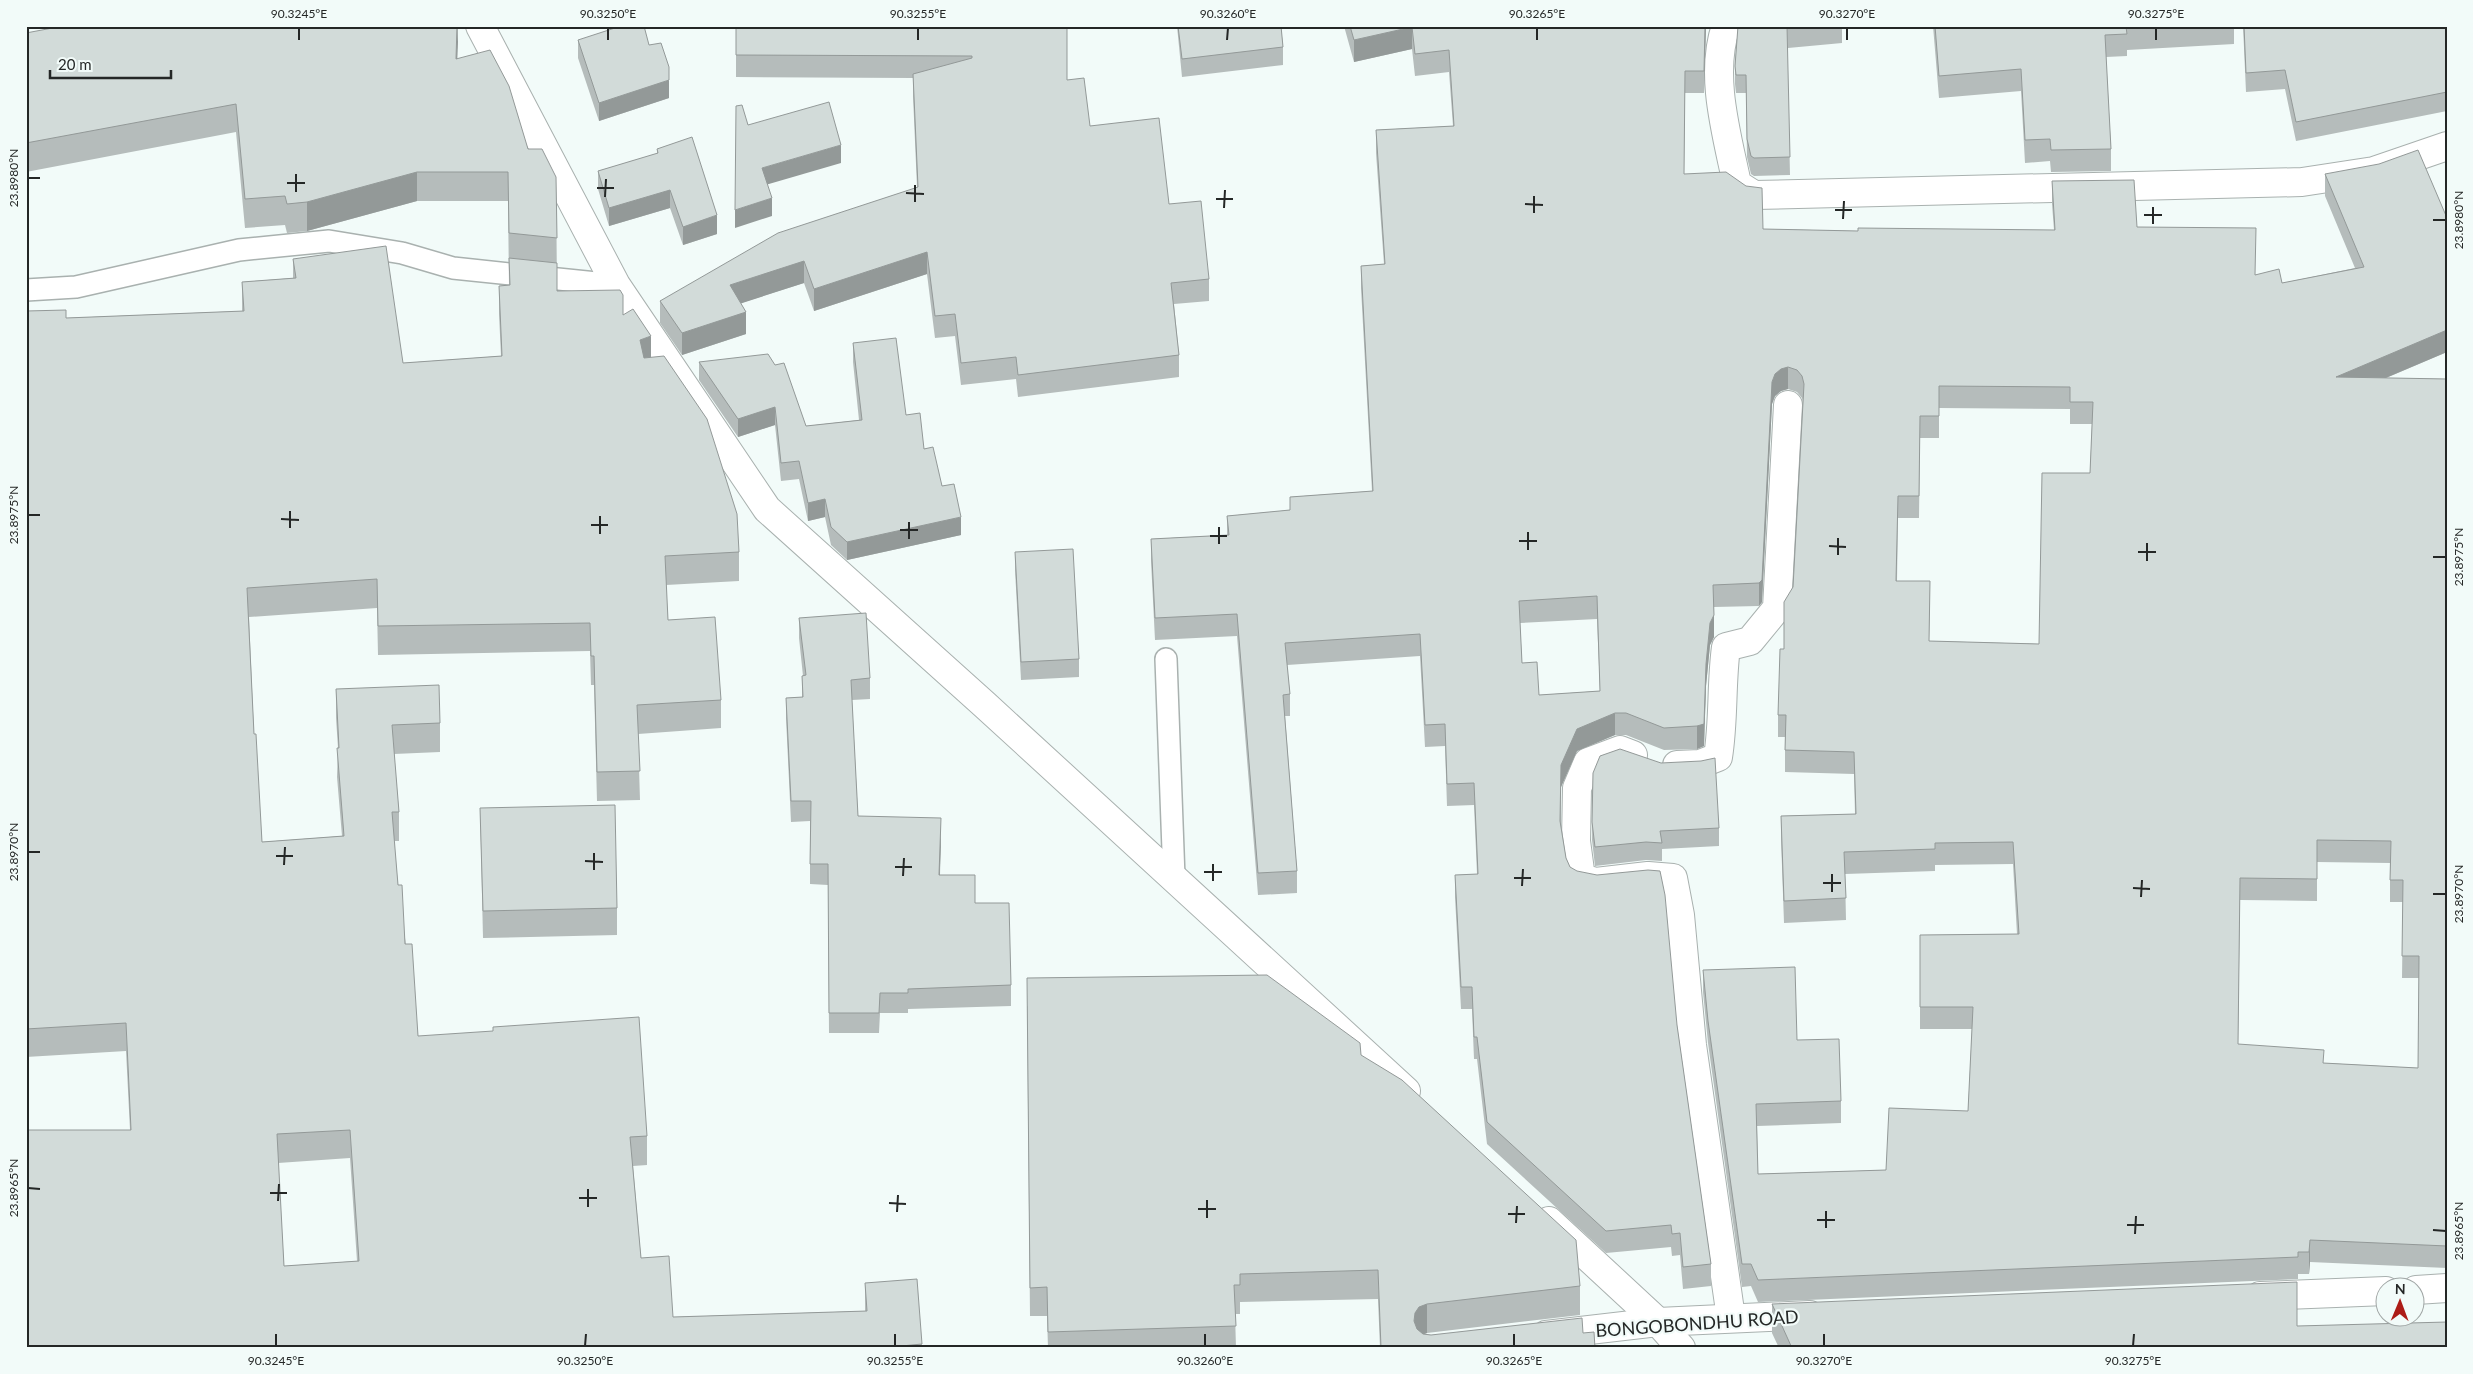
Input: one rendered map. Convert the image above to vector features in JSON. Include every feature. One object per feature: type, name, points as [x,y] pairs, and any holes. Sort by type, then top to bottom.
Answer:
[{"type":"street","points":[[480,26],[616,285],[767,509],[1424,1107]]},
{"type":"street","points":[[1726,26],[1721,40],[1720,99],[1737,184],[1754,196],[2302,182],[2374,171],[2447,146]]},
{"type":"street","points":[[1731,1318],[1692,1045],[1683,967],[1680,915],[1673,878],[1648,876],[1596,882],[1580,878],[1576,841],[1577,788],[1588,762],[1620,750],[1661,766],[1700,764],[1718,756],[1722,728],[1723,670],[1726,647],[1750,641],[1777,608],[1788,405]]},
{"type":"street","points":[[1534,1208],[1658,1322],[1681,1348]]},
{"type":"street","points":[[2426,1289],[2447,1288]]},
{"type":"street","points":[[2237,1297],[2376,1291]]},
{"type":"street","name":"BONGOBONDHU ROAD","points":[[1524,1337],[1658,1322],[1840,1314]]},
{"type":"lane","points":[[26,290],[76,287],[239,250],[328,241],[402,253],[452,268],[616,285]]},
{"type":"lane","points":[[1166,659],[1174,878]]},
{"type":"building","points":[[63,26],[457,26],[456,59],[490,50],[509,86],[528,149],[542,149],[556,177],[557,238],[509,233],[508,172],[417,172],[307,202],[287,204],[285,196],[245,199],[236,104],[26,143],[26,33]]},
{"type":"building","points":[[621,26],[644,26],[649,45],[661,43],[669,67],[669,80],[599,103],[578,40]]},
{"type":"building","points":[[736,26],[1067,26],[1067,80],[1084,78],[1090,126],[1159,118],[1169,204],[1201,201],[1209,279],[1171,283],[1179,355],[1018,375],[1016,357],[961,363],[955,314],[935,316],[927,252],[814,289],[804,261],[730,285],[746,312],[682,333],[660,301],[778,233],[918,187],[913,74],[972,58],[972,56],[736,55]]},
{"type":"building","points":[[1178,26],[1281,26],[1283,47],[1182,59]]},
{"type":"building","points":[[1350,26],[1705,26],[1704,71],[1685,71],[1684,174],[1726,172],[1746,186],[1762,188],[1763,229],[1858,231],[1858,228],[2055,230],[2052,181],[2134,180],[2137,227],[2256,228],[2255,275],[2279,269],[2282,283],[2364,267],[2325,174],[2379,164],[2418,150],[2447,218],[2447,330],[2336,377],[2447,379],[2447,1246],[2310,1240],[2309,1252],[2298,1252],[2298,1257],[1758,1280],[1751,1264],[1742,1264],[1708,1021],[1703,970],[1795,967],[1797,1040],[1839,1039],[1841,1101],[1756,1104],[1758,1174],[1886,1170],[1889,1108],[1968,1111],[1973,1007],[1920,1007],[1920,935],[2019,934],[2013,842],[1935,843],[1935,849],[1844,852],[1846,898],[1784,901],[1781,816],[1856,814],[1854,752],[1785,750],[1786,715],[1778,715],[1780,649],[1784,649],[1784,602],[1793,587],[1804,384],[1802,376],[1797,370],[1788,367],[1781,369],[1775,374],[1772,382],[1762,580],[1759,583],[1713,585],[1714,615],[1710,623],[1706,664],[1704,724],[1664,728],[1626,713],[1615,713],[1577,729],[1561,765],[1560,821],[1566,858],[1570,867],[1577,871],[1597,875],[1648,870],[1660,871],[1665,895],[1677,1025],[1711,1264],[1683,1267],[1680,1233],[1672,1234],[1671,1225],[1606,1231],[1487,1122],[1477,1037],[1474,1037],[1472,987],[1461,987],[1455,875],[1478,874],[1474,783],[1447,784],[1445,724],[1425,725],[1420,634],[1285,643],[1290,694],[1283,695],[1297,871],[1258,873],[1237,614],[1155,618],[1151,539],[1229,535],[1227,516],[1290,510],[1290,497],[1373,491],[1361,266],[1385,264],[1376,130],[1454,126],[1449,50],[1415,54],[1412,27],[1354,40]],"holes":[[[1939,386],[2070,387],[2070,402],[2093,402],[2090,473],[2042,473],[2039,644],[1929,641],[1930,581],[1896,581],[1898,496],[1919,496],[1920,416],[1939,416]],[[1597,596],[1600,691],[1539,695],[1537,662],[1522,663],[1519,601]],[[2317,840],[2391,841],[2390,880],[2403,880],[2402,956],[2419,956],[2418,1068],[2323,1063],[2324,1050],[2238,1044],[2240,878],[2317,879]]]},
{"type":"building","points":[[1738,26],[1787,26],[1790,157],[1754,158],[1751,156],[1747,139],[1746,75],[1736,75],[1735,66]]},
{"type":"building","points":[[1935,26],[2151,26],[2126,27],[2127,34],[2105,35],[2111,149],[2051,150],[2050,139],[2025,140],[2021,69],[1939,76]]},
{"type":"building","points":[[2244,26],[2447,26],[2447,92],[2296,122],[2285,70],[2246,73]]},
{"type":"building","points":[[829,102],[841,145],[762,168],[772,198],[735,210],[736,106],[742,105],[748,125]]},
{"type":"building","points":[[692,137],[717,215],[683,227],[670,190],[609,208],[598,171],[658,153],[657,149]]},
{"type":"building","points":[[386,246],[403,363],[502,356],[499,286],[510,285],[509,258],[557,263],[557,291],[620,290],[623,295],[623,315],[633,309],[651,336],[640,340],[644,358],[664,356],[707,419],[737,514],[739,552],[665,556],[668,620],[715,617],[721,700],[637,705],[640,771],[597,772],[594,656],[591,656],[590,623],[378,626],[377,579],[247,588],[254,734],[256,734],[262,842],[344,836],[337,748],[339,748],[336,689],[439,685],[440,723],[392,725],[399,812],[392,812],[398,885],[402,885],[405,944],[412,944],[418,1036],[493,1031],[493,1027],[639,1017],[647,1136],[630,1137],[641,1258],[669,1256],[673,1317],[867,1311],[865,1283],[917,1279],[922,1344],[881,1348],[26,1348],[26,1060],[27,1130],[131,1130],[126,1023],[26,1029],[26,311],[66,310],[66,318],[244,311],[242,282],[296,278],[293,259]],"holes":[[[350,1130],[359,1261],[284,1266],[277,1134]]]},
{"type":"building","points":[[896,338],[906,415],[920,413],[924,449],[933,447],[942,486],[954,484],[961,517],[847,542],[831,527],[825,499],[808,503],[799,461],[781,463],[775,407],[738,419],[699,362],[768,354],[775,365],[784,363],[806,426],[862,420],[853,343]]},
{"type":"building","points":[[1073,549],[1079,659],[1021,662],[1015,552]]},
{"type":"building","points":[[866,613],[870,678],[851,680],[858,816],[941,818],[939,875],[975,875],[975,903],[1009,903],[1011,985],[908,989],[908,993],[880,993],[879,1013],[829,1013],[828,864],[810,864],[811,801],[791,801],[786,698],[803,697],[802,676],[806,675],[799,618]]},
{"type":"building","points":[[1620,749],[1661,763],[1701,761],[1715,758],[1719,828],[1660,831],[1662,843],[1646,842],[1595,847],[1592,822],[1593,773],[1600,756]]},
{"type":"building","points":[[615,805],[617,908],[483,911],[480,808]]},
{"type":"building","points":[[1267,975],[1360,1043],[1361,1055],[1402,1080],[1576,1240],[1580,1286],[1427,1304],[1419,1307],[1415,1313],[1414,1321],[1417,1329],[1423,1334],[1431,1335],[1582,1318],[1583,1333],[1594,1332],[1595,1348],[1381,1348],[1378,1270],[1240,1274],[1240,1285],[1234,1285],[1236,1326],[1048,1332],[1047,1287],[1030,1288],[1027,978]]},
{"type":"building","points":[[2297,1282],[2297,1326],[2376,1324],[2376,1326],[2426,1326],[2426,1323],[2447,1322],[2447,1348],[1792,1348],[1772,1304]]}]
